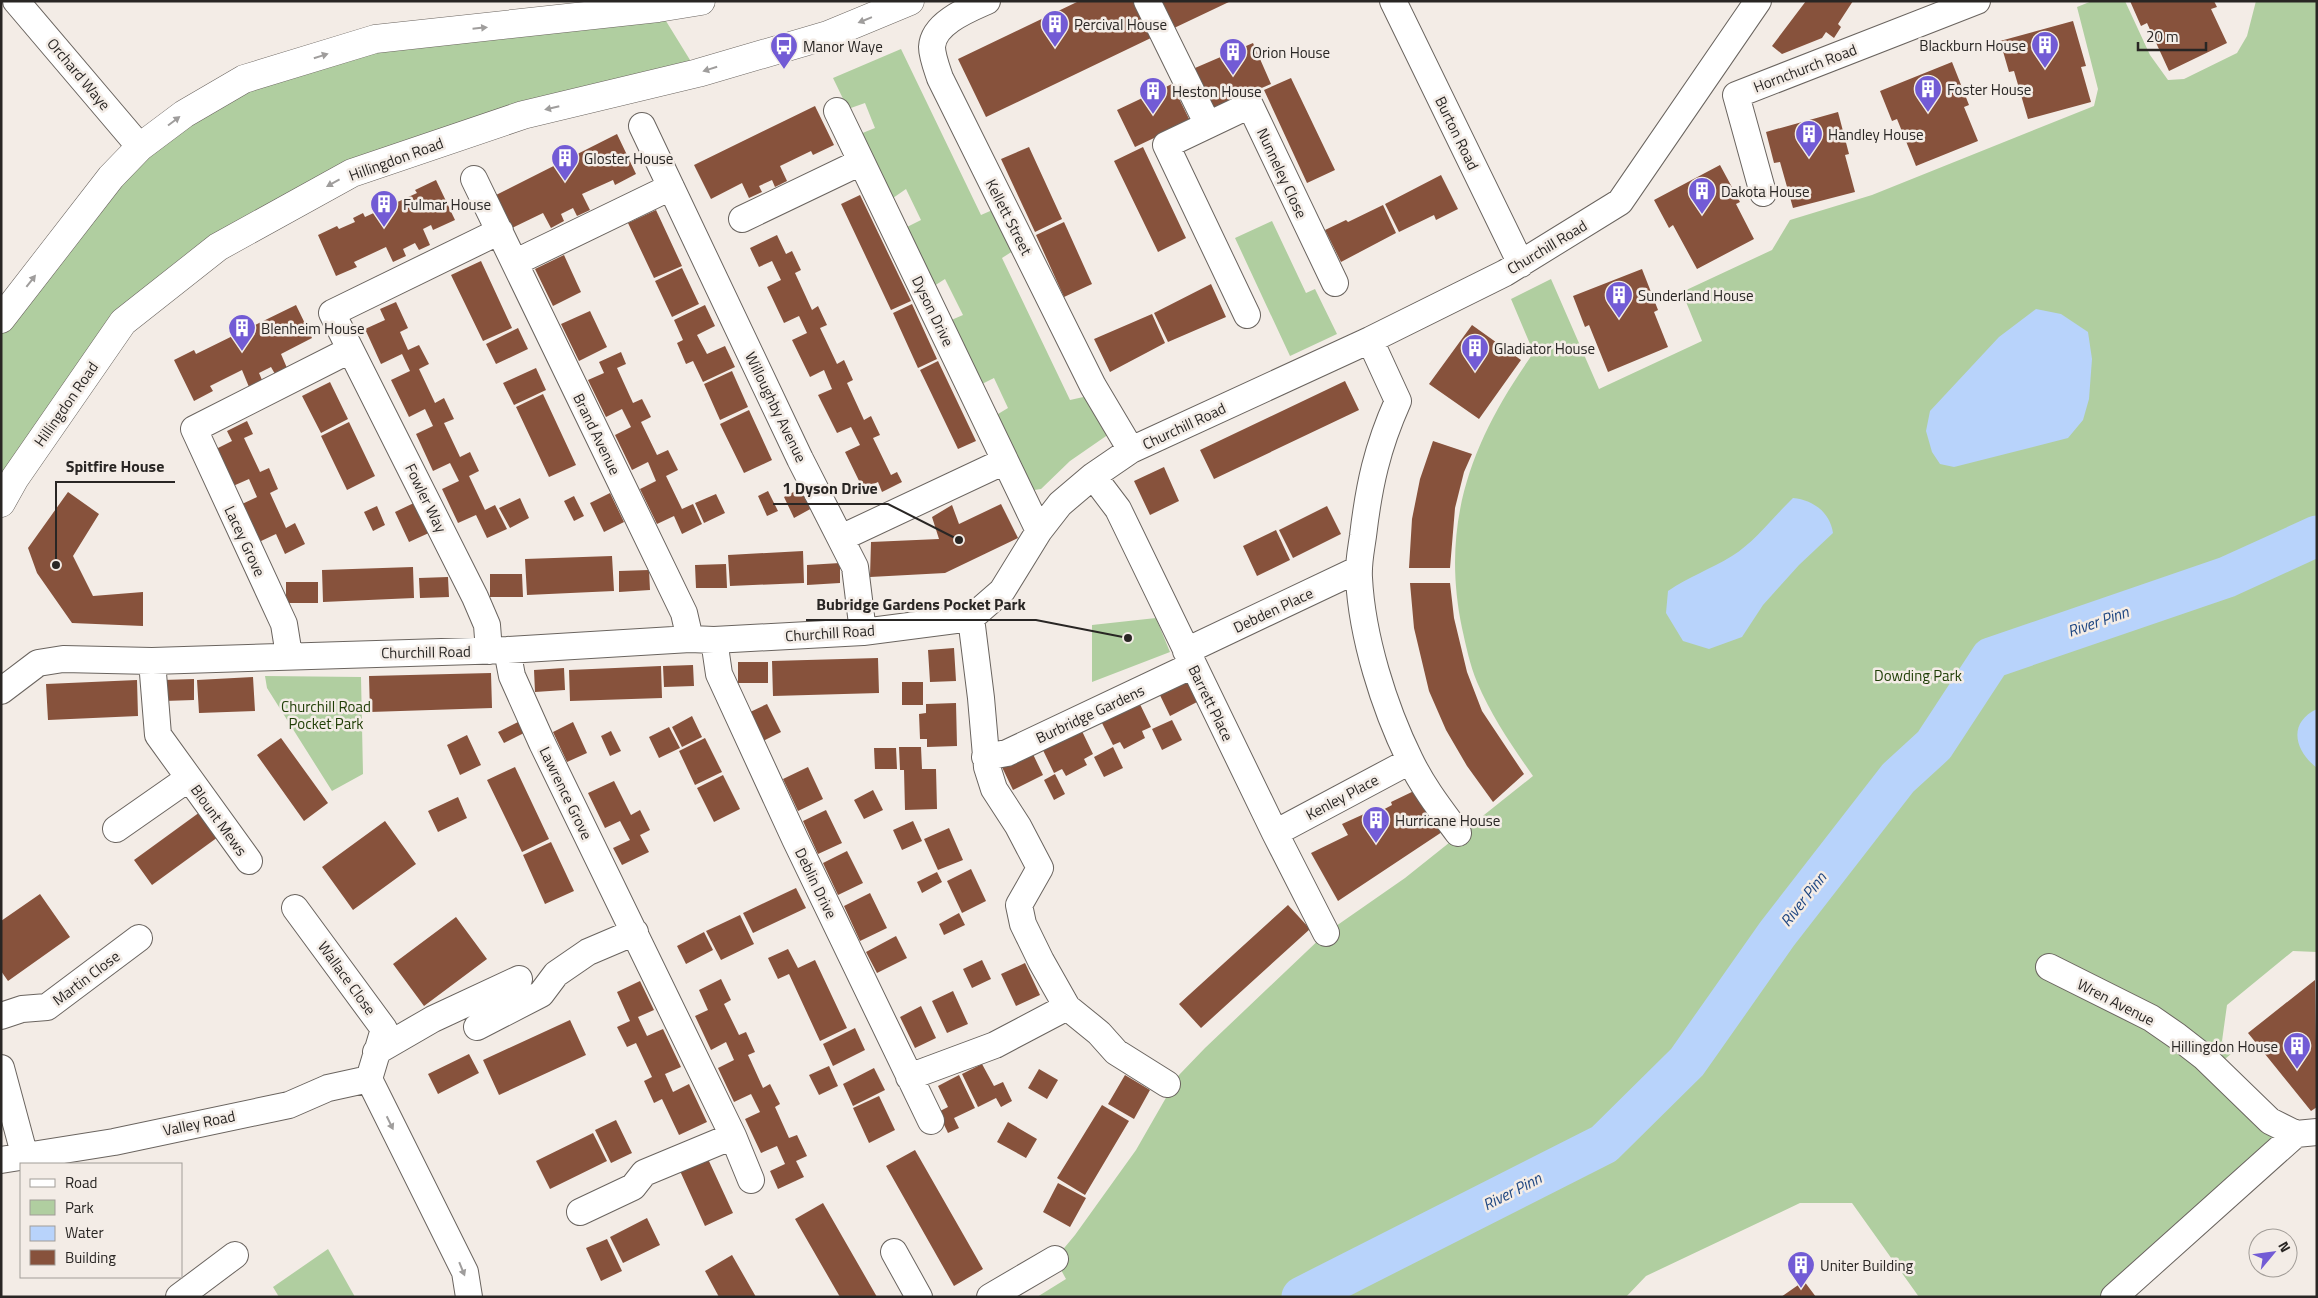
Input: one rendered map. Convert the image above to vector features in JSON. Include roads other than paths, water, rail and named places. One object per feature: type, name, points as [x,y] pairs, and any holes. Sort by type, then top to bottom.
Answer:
[{"type":"main road","points":[[1,319],[111,177],[140,147],[184,114],[244,79],[375,39],[658,8],[701,1]]},
{"type":"main road","name":"Hillingdon Road","points":[[1,503],[8,487],[123,322],[218,247],[352,173],[523,114],[698,73],[828,35],[910,1]]},
{"type":"street","name":"Orchard Waye","points":[[16,1],[140,147]]},
{"type":"street","name":"Kellett Street","points":[[987,1],[962,12],[942,26],[932,46],[940,78],[1089,377],[1131,450]]},
{"type":"street","points":[[1147,1],[1208,125]]},
{"type":"street","name":"Burton Road","points":[[1393,1],[1521,264]]},
{"type":"street","name":"Churchill Road","points":[[1,691],[38,663],[63,659],[152,660],[498,651],[863,632],[971,618],[1002,591],[1039,531],[1060,504],[1093,476],[1131,450],[1370,340],[1521,264],[1620,202],[1758,1]]},
{"type":"street","name":"Hornchurch Road","points":[[1763,193],[1736,95],[1972,2]]},
{"type":"street","name":"Nunneley Close","points":[[1247,315],[1166,145],[1250,105],[1335,283]]},
{"type":"street","name":"Dyson Drive","points":[[836,111],[1039,531]]},
{"type":"street","name":"Willoughby Avenue","points":[[642,126],[796,450],[855,567],[863,632]]},
{"type":"street","points":[[742,218],[861,162]]},
{"type":"street","name":"Brand Avenue","points":[[474,179],[516,262],[684,613],[702,640]]},
{"type":"street","points":[[516,262],[671,187]]},
{"type":"street","name":"Fowler Way","points":[[498,651],[475,597],[332,313],[500,231]]},
{"type":"street","points":[[1370,340],[1398,401],[1383,434],[1371,474],[1360,568],[1367,630],[1379,678],[1393,720],[1410,760],[1433,799],[1458,833]]},
{"type":"street","name":"Lacey Grove","points":[[290,655],[284,624],[194,429],[350,350]]},
{"type":"street","points":[[841,538],[1005,461]]},
{"type":"street","name":"Barrett Place","points":[[1093,476],[1118,509],[1275,833],[1326,932]]},
{"type":"street","name":"Debden Place","points":[[1189,658],[1360,568]]},
{"type":"street","points":[[971,618],[982,698],[986,757],[994,789],[1018,826],[1040,868],[1019,905],[1020,914],[1041,960],[1067,1007],[1099,1033],[1116,1052],[1167,1084]]},
{"type":"street","name":"Deblin Drive","points":[[702,640],[795,839],[931,1121]]},
{"type":"street","name":"Lawrence Grove","points":[[498,651],[733,1136],[751,1180]]},
{"type":"street","name":"Burbridge Gardens","points":[[986,757],[1007,753],[1189,658]]},
{"type":"street","name":"Blount Mews","points":[[152,660],[158,735],[249,861]]},
{"type":"street","name":"Kenley Place","points":[[1275,833],[1410,760]]},
{"type":"street","name":"Blount Mews","points":[[116,829],[189,778]]},
{"type":"street","name":"Wallace Close","points":[[295,908],[384,1029],[376,1052]]},
{"type":"street","points":[[476,1027],[541,994],[556,974],[588,952],[634,932]]},
{"type":"street","name":"Martin Close","points":[[1,1016],[22,1009],[47,1007],[140,938]]},
{"type":"street","name":"Wren Avenue","points":[[2049,967],[2151,1018],[2204,1057],[2270,1121],[2307,1133]]},
{"type":"street","points":[[469,1297],[465,1272],[369,1079],[376,1052],[434,1019],[519,979]]},
{"type":"street","points":[[909,1077],[995,1045],[1067,1007]]},
{"type":"street","name":"Valley Road","points":[[1,1068],[13,1158],[114,1142],[289,1105],[328,1088],[369,1079]]},
{"type":"street","name":"Wren Avenue","points":[[2114,1297],[2307,1133]]},
{"type":"street","points":[[580,1212],[633,1187],[644,1173],[733,1136]]},
{"type":"street","points":[[894,1252],[919,1297]]},
{"type":"street","points":[[179,1297],[235,1254]]},
{"type":"street","points":[[990,1297],[1055,1259]]},
{"type":"water","points":[[2036,309],[2061,314],[2088,332],[2092,359],[2089,399],[2083,420],[2068,438],[1954,467],[1940,464],[1932,452],[1926,431],[1930,411],[1999,337]]},
{"type":"water","points":[[1793,498],[1807,501],[1819,508],[1828,519],[1833,533],[1799,565],[1763,605],[1742,637],[1709,649],[1683,641],[1666,613],[1668,591],[1741,550]]},
{"type":"water","points":[[2317,709],[2317,768],[2309,761],[2299,746],[2298,729],[2307,715]]},
{"type":"waterway","name":"River Pinn","points":[[1302,1297],[1604,1144],[1687,1062],[1777,934],[1898,778],[1934,745],[1991,658],[2227,577],[2317,536]]},
{"type":"place","name":"Percival House","points":[[1055,48]]},
{"type":"place","name":"Blackburn House","points":[[2045,69]]},
{"type":"place","name":"Manor Waye","points":[[784,70]]},
{"type":"place","name":"Orion House","points":[[1233,76]]},
{"type":"place","name":"Foster House","points":[[1928,113]]},
{"type":"place","name":"Heston House","points":[[1153,115]]},
{"type":"place","name":"Handley House","points":[[1809,158]]},
{"type":"place","name":"Gloster House","points":[[565,182]]},
{"type":"place","name":"Dakota House","points":[[1702,215]]},
{"type":"place","name":"Fulmar House","points":[[384,228]]},
{"type":"place","name":"Sunderland House","points":[[1619,319]]},
{"type":"place","name":"Blenheim House","points":[[242,352]]},
{"type":"place","name":"Gladiator House","points":[[1475,372]]},
{"type":"place","name":"1 Dyson Drive","points":[[959,540]]},
{"type":"place","name":"Spitfire House","points":[[56,565]]},
{"type":"place","name":"Bubridge Gardens Pocket Park","points":[[1128,638]]},
{"type":"place","name":"Hurricane House","points":[[1376,844]]},
{"type":"place","name":"Hillingdon House","points":[[2297,1070]]},
{"type":"place","name":"Uniter Building","points":[[1801,1289]]},
{"type":"park label","name":"Dowding Park","points":[[1918,675]]},
{"type":"park label","name":"Churchill Road Pocket Park","points":[[326,714]]}]
